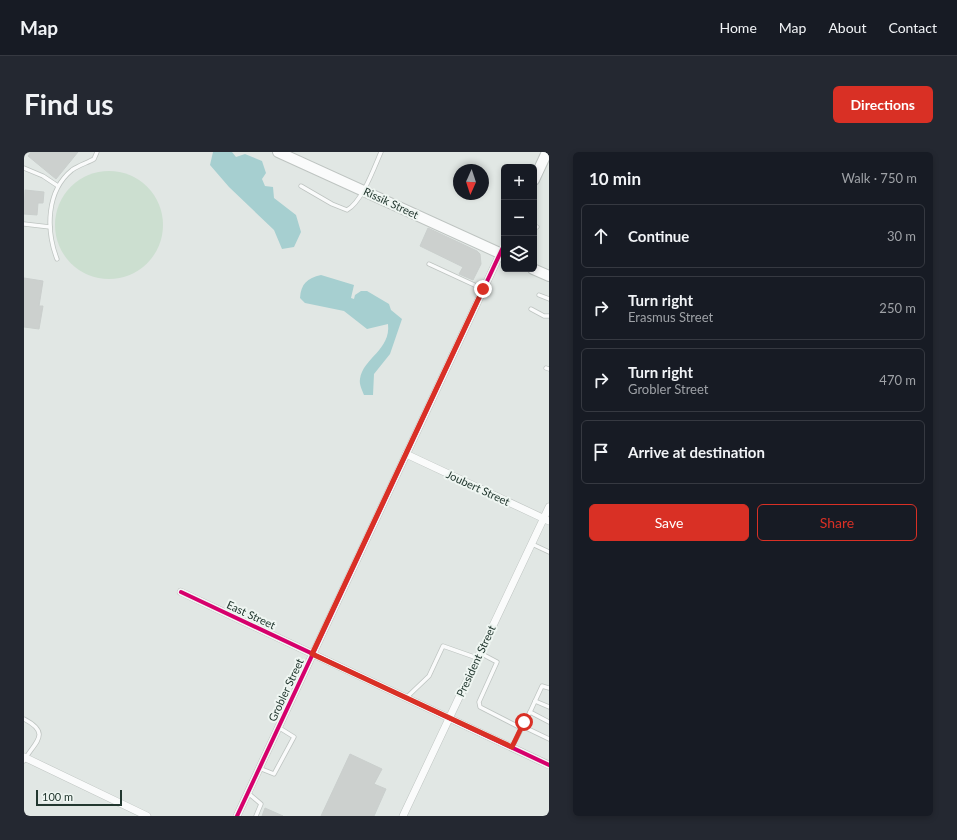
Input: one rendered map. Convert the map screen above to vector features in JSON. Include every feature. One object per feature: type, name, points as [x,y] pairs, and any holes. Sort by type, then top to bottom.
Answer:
[{"type":"main road","points":[[537,174],[547,152]]},
{"type":"main road","name":"Rissik Street","points":[[283,153],[363,190],[501,250]]},
{"type":"main road","points":[[537,271],[549,276]]},
{"type":"street","name":"Grobler Street","points":[[237,816],[483,289],[501,255]]},
{"type":"street","name":"Joubert Street","points":[[406,454],[546,520]]},
{"type":"street","name":"President Street","points":[[404,816],[532,544],[546,520],[549,507]]},
{"type":"street","name":"East Street","points":[[181,592],[549,765]]},
{"type":"street","points":[[25,759],[147,816]]},
{"type":"lane","points":[[57,259],[52,246],[50,227],[52,201],[58,186],[73,169],[94,159],[97,152]]},
{"type":"lane","points":[[301,186],[344,210],[352,207],[363,190],[381,152]]},
{"type":"lane","points":[[24,168],[43,176],[58,186]]},
{"type":"lane","points":[[24,224],[50,227]]},
{"type":"lane","points":[[429,264],[483,289]]},
{"type":"lane","points":[[539,295],[549,298]]},
{"type":"lane","points":[[531,309],[544,316],[549,316]]},
{"type":"lane","points":[[532,544],[549,552]]},
{"type":"lane","points":[[406,698],[429,676],[444,646],[479,656],[497,662],[479,702],[480,707],[549,739]]},
{"type":"lane","points":[[512,747],[542,686],[549,688]]},
{"type":"lane","points":[[535,700],[549,707]]},
{"type":"lane","points":[[530,712],[549,722]]},
{"type":"lane","points":[[24,719],[37,729],[39,736],[38,742],[25,759]]},
{"type":"lane","points":[[259,768],[274,774],[294,737],[278,727]]},
{"type":"lane","points":[[248,793],[261,804],[256,816]]},
{"type":"green space","points":[[109,171],[130,175],[147,187],[159,204],[163,225],[159,246],[147,263],[130,275],[109,279],[88,275],[71,263],[59,246],[55,225],[59,204],[71,187],[88,175]]},
{"type":"water","points":[[213,152],[232,152],[236,157],[245,154],[262,161],[266,173],[262,179],[265,186],[273,187],[274,198],[296,215],[301,232],[294,247],[282,249],[274,230],[229,187],[210,165]]},
{"type":"water","points":[[321,275],[354,285],[351,298],[354,299],[355,295],[361,291],[367,291],[389,304],[391,310],[402,319],[390,354],[374,374],[373,395],[364,395],[360,385],[360,379],[366,365],[385,341],[388,333],[388,324],[367,329],[344,311],[305,303],[300,298],[303,285],[308,280]]},
{"type":"building","points":[[31,152],[78,152],[56,179],[28,156]]},
{"type":"building","points":[[25,190],[44,192],[43,203],[38,203],[37,215],[24,214]]},
{"type":"building","points":[[428,228],[477,251],[480,254],[481,264],[473,280],[459,274],[463,267],[420,246]]},
{"type":"building","points":[[24,278],[43,281],[39,306],[43,306],[39,329],[24,327]]},
{"type":"building","points":[[350,754],[382,769],[374,784],[386,789],[374,816],[321,816]]},
{"type":"building","points":[[265,808],[283,816],[262,816]]},
{"type":"cycle path","points":[[237,816],[501,251]]},
{"type":"cycle path","points":[[181,592],[549,765]]},
{"type":"route","points":[[483,289],[312,654],[512,747],[524,722]]}]
